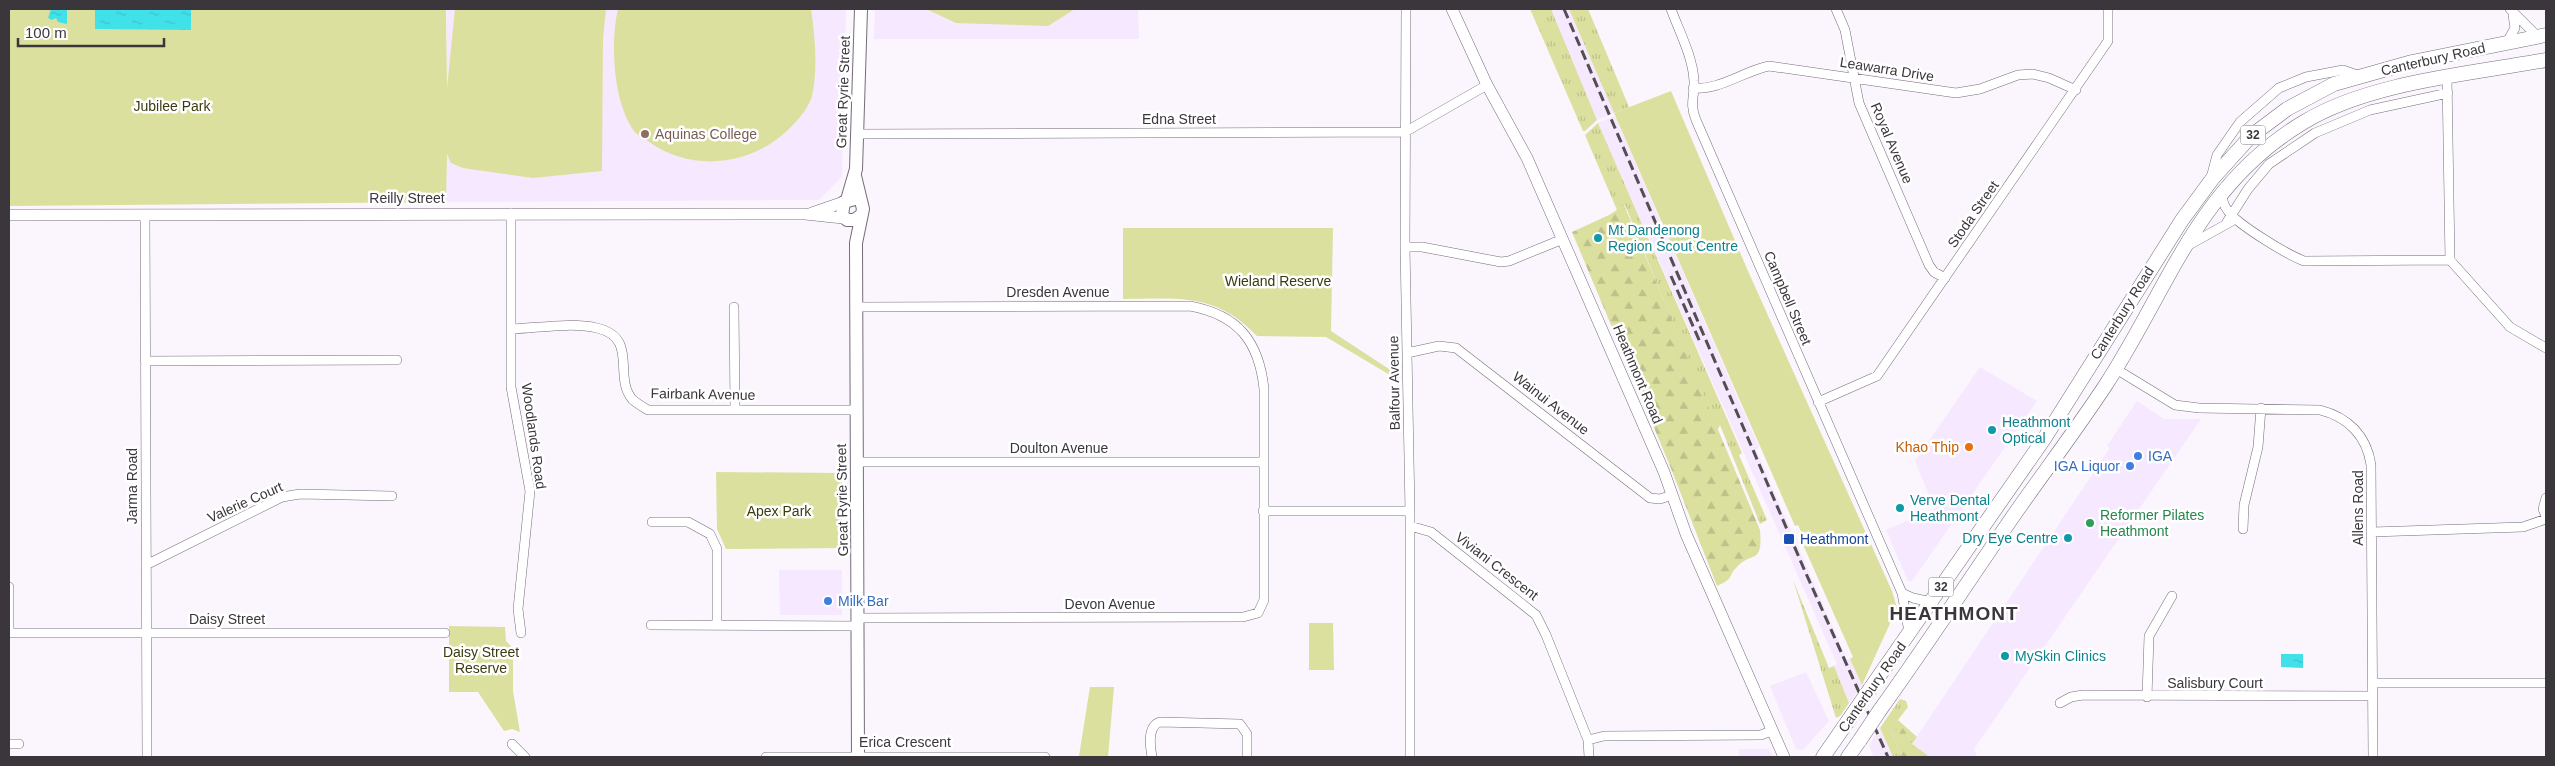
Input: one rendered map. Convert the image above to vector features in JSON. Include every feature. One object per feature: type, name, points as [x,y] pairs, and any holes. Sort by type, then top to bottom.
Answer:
[{"type":"main road","name":"Great Ryrie Street","points":[[858,757],[856,243],[861,211],[855,176],[861,9]]},
{"type":"main road","name":"Canterbury Road","points":[[1822,757],[2044,439],[2161,250],[2209,182],[2251,136],[2280,113],[2334,84],[2360,76],[2507,42],[2542,36]]},
{"type":"main road","name":"Canterbury Road","points":[[1848,757],[2116,369],[2182,250],[2222,192],[2249,162],[2290,131],[2314,116],[2367,96],[2447,78],[2546,60]]},
{"type":"main road","name":"Great Ryrie Street","points":[[845,201],[855,176]]},
{"type":"main road","points":[[856,200],[861,211],[854,220],[845,219],[841,208],[845,201],[856,200]]},
{"type":"main road","name":"Great Ryrie Street","points":[[845,219],[856,243]]},
{"type":"main road","points":[[2094,357],[2116,369]]},
{"type":"main road","points":[[1998,504],[2014,516]]},
{"type":"main road","points":[[1882,672],[1886,676],[1894,678],[1904,674]]},
{"type":"street","name":"Balfour Avenue","points":[[1406,9],[1405,247],[1410,511],[1410,757]]},
{"type":"street","name":"Heathmont Road","points":[[1452,9],[1487,84],[1527,158],[1672,495],[1686,534],[1771,731],[1785,757]]},
{"type":"street","name":"Campbell Street","points":[[1671,9],[1691,66],[1693,88],[1691,101],[1696,120],[1902,593],[1909,632]]},
{"type":"street","name":"Royal Avenue","points":[[1836,9],[1845,30],[1859,103],[1929,265],[1934,272],[1945,278]]},
{"type":"street","name":"Stoda Street","points":[[1818,402],[1877,376],[2108,41],[2108,9]]},
{"type":"street","points":[[2511,10],[2542,36]]},
{"type":"street","points":[[2507,42],[2515,28],[2511,10]]},
{"type":"street","name":"Leawarra Drive","points":[[1693,88],[1709,88],[1752,70],[1768,66],[1956,93],[1980,89],[2018,75],[2032,74],[2049,78],[2076,90]]},
{"type":"street","points":[[2209,182],[2218,155],[2240,122],[2279,88],[2306,77],[2343,70],[2360,76]]},
{"type":"street","points":[[2447,78],[2450,260],[2510,327],[2546,348]]},
{"type":"street","points":[[1405,132],[1487,84]]},
{"type":"street","points":[[2182,250],[2233,219],[2248,189],[2269,164],[2315,134],[2370,110],[2448,93]]},
{"type":"street","name":"Edna Street","points":[[858,134],[1405,132]]},
{"type":"street","points":[[2222,192],[2224,205],[2233,219],[2292,257],[2304,261],[2450,260]]},
{"type":"street","name":"Reilly Street","points":[[805,214],[845,201]]},
{"type":"street","name":"Woodlands Road","points":[[511,213],[511,386],[530,491],[518,609],[521,632]]},
{"type":"street","name":"Reilly Street","points":[[9,215],[805,214],[845,219]]},
{"type":"street","name":"Jarma Road","points":[[145,215],[148,757]]},
{"type":"street","points":[[1405,247],[1422,247],[1501,262],[1509,261],[1562,239]]},
{"type":"street","points":[[734,306],[735,409]]},
{"type":"street","name":"Dresden Avenue","points":[[856,307],[1190,306],[1215,312],[1230,320],[1249,340],[1258,357],[1263,380],[1264,510]]},
{"type":"street","name":"Fairbank Avenue","points":[[512,328],[588,327],[610,333],[624,352],[626,386],[632,398],[648,410],[856,410]]},
{"type":"street","name":"Wainui Avenue","points":[[1407,353],[1439,346],[1456,348],[1650,498],[1660,499],[1672,495]]},
{"type":"street","points":[[145,361],[397,360]]},
{"type":"street","name":"Allens Road","points":[[2116,369],[2175,405],[2199,408],[2320,410],[2337,414],[2353,426],[2364,439],[2370,456],[2373,757]]},
{"type":"street","points":[[2243,529],[2244,505],[2258,447],[2261,408]]},
{"type":"street","name":"Doulton Avenue","points":[[856,462],[1263,462]]},
{"type":"street","name":"Valerie Court","points":[[146,565],[282,497],[300,494],[392,496]]},
{"type":"street","points":[[2372,532],[2523,527],[2546,517],[2543,509],[2546,498]]},
{"type":"street","points":[[1264,510],[1410,511]]},
{"type":"street","name":"Devon Avenue","points":[[858,622],[1252,616],[1261,610],[1264,600],[1264,510]]},
{"type":"street","points":[[652,522],[688,522],[710,534],[717,549],[717,626]]},
{"type":"street","name":"Viviani Crescent","points":[[1410,526],[1431,532],[1536,615],[1546,635],[1588,740],[1590,757]]},
{"type":"street","points":[[9,587],[9,633]]},
{"type":"street","points":[[1902,593],[1912,598],[1931,602]]},
{"type":"street","points":[[2147,696],[2149,636],[2172,596]]},
{"type":"street","points":[[651,625],[717,626],[858,622]]},
{"type":"street","name":"Daisy Street","points":[[9,633],[445,633]]},
{"type":"street","points":[[2373,683],[2546,683]]},
{"type":"street","name":"Salisbury Court","points":[[2060,703],[2071,697],[2083,695],[2373,696]]},
{"type":"street","points":[[1152,757],[1151,729],[1154,724],[1160,722],[1240,724],[1247,734],[1248,757]]},
{"type":"street","points":[[1588,740],[1604,736],[1761,735],[1771,731]]},
{"type":"street","points":[[9,744],[19,744]]},
{"type":"street","points":[[512,744],[525,757]]},
{"type":"street","name":"Erica Crescent","points":[[766,757],[1045,757]]},
{"type":"shaded area","name":"Aquinas College","points":[[447,9],[846,9],[842,177],[819,200],[446,202]]},
{"type":"shaded area","points":[[875,9],[1138,9],[1139,39],[874,39]]},
{"type":"shaded area","points":[[1551,9],[1569,9],[1614,113],[1597,120]]},
{"type":"shaded area","points":[[1615,116],[1759,447],[1756,450],[1847,660],[1850,659],[1862,685],[1849,703],[1834,666],[1837,664],[1598,123]]},
{"type":"shaded area","points":[[1980,367],[2037,401],[1912,581],[1908,581],[1886,530],[1935,509],[1915,461]]},
{"type":"shaded area","points":[[2137,401],[2164,419],[2201,419],[1974,749],[1977,757],[1930,757],[1912,744],[2110,448],[2107,446]]},
{"type":"shaded area","points":[[779,570],[842,570],[842,615],[780,615]]},
{"type":"shaded area","points":[[1806,672],[1829,721],[1803,750],[1796,749],[1770,686]]},
{"type":"shaded area","points":[[1880,728],[1893,757],[1874,757],[1869,745]]},
{"type":"shaded area","points":[[1739,749],[1769,749],[1773,757],[1739,757]]},
{"type":"green space","name":"Jubilee Park","points":[[9,9],[446,9],[447,88],[455,9],[606,9],[603,39],[602,171],[533,178],[463,168],[451,163],[447,154],[446,202],[9,206]]},
{"type":"green space","points":[[618,9],[811,9],[815,41],[815,64],[814,86],[809,104],[794,124],[776,140],[759,150],[741,157],[722,161],[703,161],[684,158],[666,152],[635,132],[627,119],[615,72],[614,38]]},
{"type":"green space","points":[[926,9],[1075,9],[1048,26],[956,23]]},
{"type":"green space","points":[[1530,9],[1551,9],[1597,120],[1585,131],[1583,131]]},
{"type":"green space","points":[[1569,9],[1588,9],[1629,107],[1614,113]]},
{"type":"green space","points":[[1671,91],[1748,271],[1892,591],[1897,608],[1862,685],[1850,659],[1853,657],[1801,540],[1804,538],[1798,525],[1795,526],[1614,113]]},
{"type":"green space","points":[[1598,123],[1742,453],[1739,455],[1767,520],[1760,524],[1720,425],[1717,431],[1625,205],[1617,210],[1585,135]]},
{"type":"green space","points":[[1624,205],[1760,530],[1760,549],[1758,553],[1742,562],[1729,579],[1717,586],[1668,461],[1572,232],[1609,215]]},
{"type":"green space","name":"Wieland Reserve","points":[[1123,228],[1333,228],[1331,331],[1395,373],[1395,378],[1326,337],[1257,336],[1241,322],[1211,305],[1179,299],[1123,299]]},
{"type":"green space","name":"Apex Park","points":[[716,472],[841,473],[842,548],[726,549],[717,529]]},
{"type":"green space","points":[[1793,580],[1829,668],[1834,666],[1849,703],[1840,716],[1836,718]]},
{"type":"green space","points":[[1309,623],[1333,623],[1334,670],[1309,670]]},
{"type":"green space","name":"Daisy Street Reserve","points":[[449,626],[505,627],[506,641],[513,648],[513,691],[520,732],[512,729],[504,731],[478,692],[449,692]]},
{"type":"green space","points":[[1090,687],[1114,687],[1108,757],[1079,756]]},
{"type":"green space","points":[[1900,699],[1906,701],[1908,707],[1898,720],[1917,737],[1912,744],[1903,729],[1891,731],[1902,757],[1893,757],[1880,728]]},
{"type":"green space","points":[[1903,728],[1912,744],[1930,757],[1902,757],[1891,731]]},
{"type":"water","points":[[51,9],[67,9],[67,24],[58,22],[56,18],[52,20],[48,18]]},
{"type":"water","points":[[95,9],[191,9],[191,30],[95,29]]},
{"type":"water","points":[[2281,654],[2303,654],[2303,668],[2281,667]]},
{"type":"railway","points":[[1564,9],[1804,569],[1888,757]]},
{"type":"railway","points":[[1671,276],[1700,342]]},
{"type":"place","name":"Aquinas College","points":[[645,134]]},
{"type":"place","name":"Mt Dandenong Region Scout Centre","points":[[1598,238]]},
{"type":"place","name":"Heathmont Optical","points":[[1992,430]]},
{"type":"place","name":"Khao Thip","points":[[1969,447]]},
{"type":"place","name":"IGA","points":[[2138,456]]},
{"type":"place","name":"IGA Liquor","points":[[2130,466]]},
{"type":"place","name":"Verve Dental Heathmont","points":[[1900,508]]},
{"type":"place","name":"Reformer Pilates Heathmont","points":[[2090,523]]},
{"type":"place","name":"Dry Eye Centre","points":[[2068,538]]},
{"type":"place","name":"Heathmont","points":[[1789,539]]},
{"type":"place","name":"Milk Bar","points":[[828,601]]},
{"type":"place","name":"MySkin Clinics","points":[[2005,656]]},
{"type":"district","name":"HEATHMONT","points":[[1954,613]]}]
